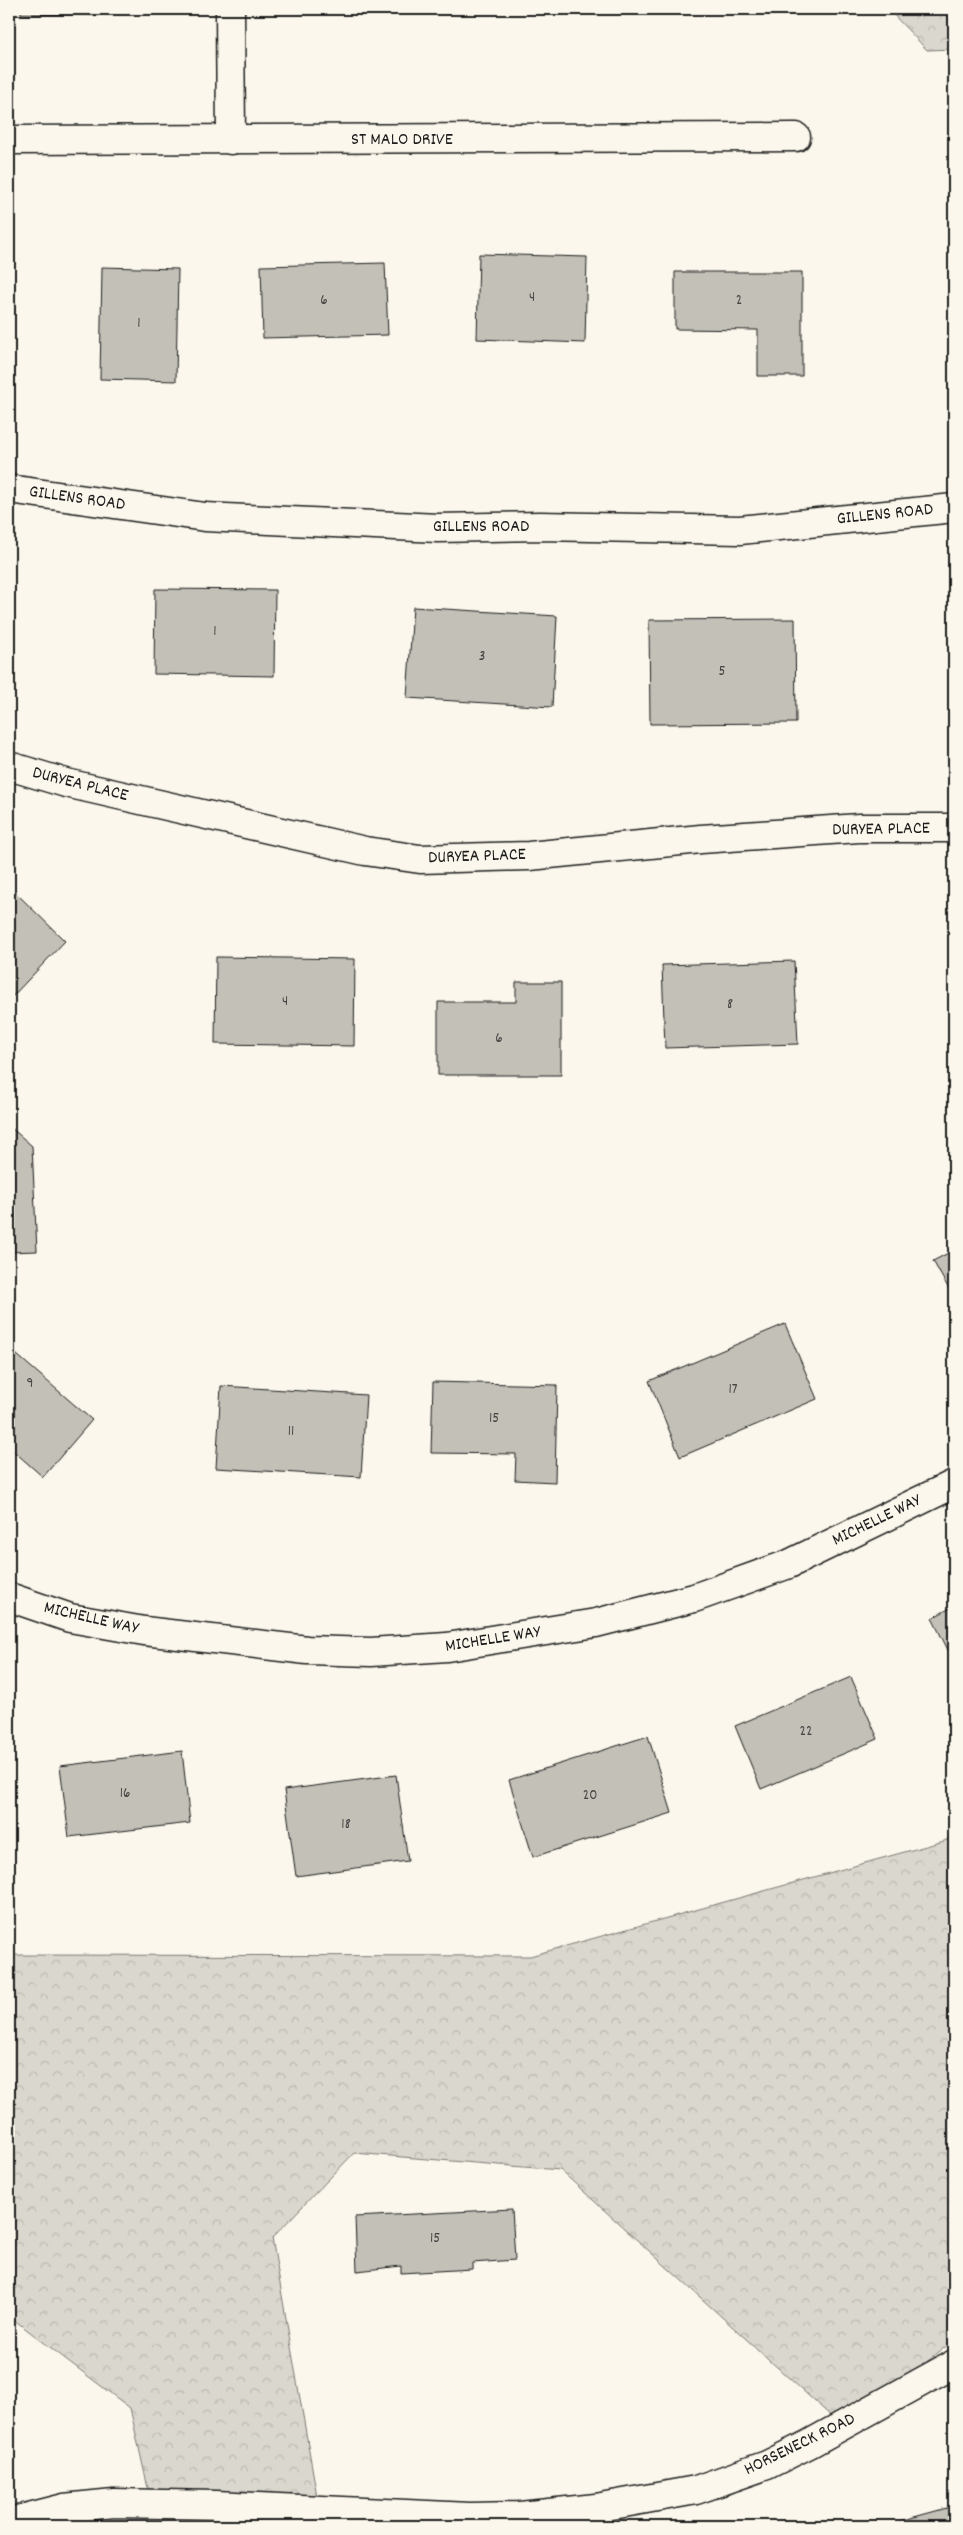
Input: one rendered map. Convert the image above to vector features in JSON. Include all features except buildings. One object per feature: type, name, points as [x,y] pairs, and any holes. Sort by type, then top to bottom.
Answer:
[{"type":"street","points":[[230,9],[231,140]]},
{"type":"street","name":"ST MALO DRIVE","points":[[9,140],[796,138]]},
{"type":"street","name":"GILLENS ROAD","points":[[9,489],[205,517],[438,528],[540,526],[740,530],[954,508]]},
{"type":"street","name":"DURYEA PLACE","points":[[9,766],[66,783],[355,849],[420,859],[529,856],[701,839],[859,828],[954,828]]},
{"type":"street","name":"MICHELLE WAY","points":[[9,1597],[70,1618],[135,1630],[307,1650],[371,1652],[446,1647],[596,1623],[694,1598],[789,1564],[954,1484]]},
{"type":"street","name":"HORSENECK ROAD","points":[[9,2522],[64,2508],[114,2503],[216,2505],[470,2517],[520,2516],[596,2508],[696,2490],[767,2465],[954,2364]]},
{"type":"green space","points":[[888,9],[954,9],[954,49],[927,50]]},
{"type":"green space","points":[[954,1836],[954,2340],[844,2428],[560,2170],[354,2153],[272,2238],[321,2519],[152,2506],[130,2408],[9,2316],[9,1955],[530,1956],[944,1841]]}]
